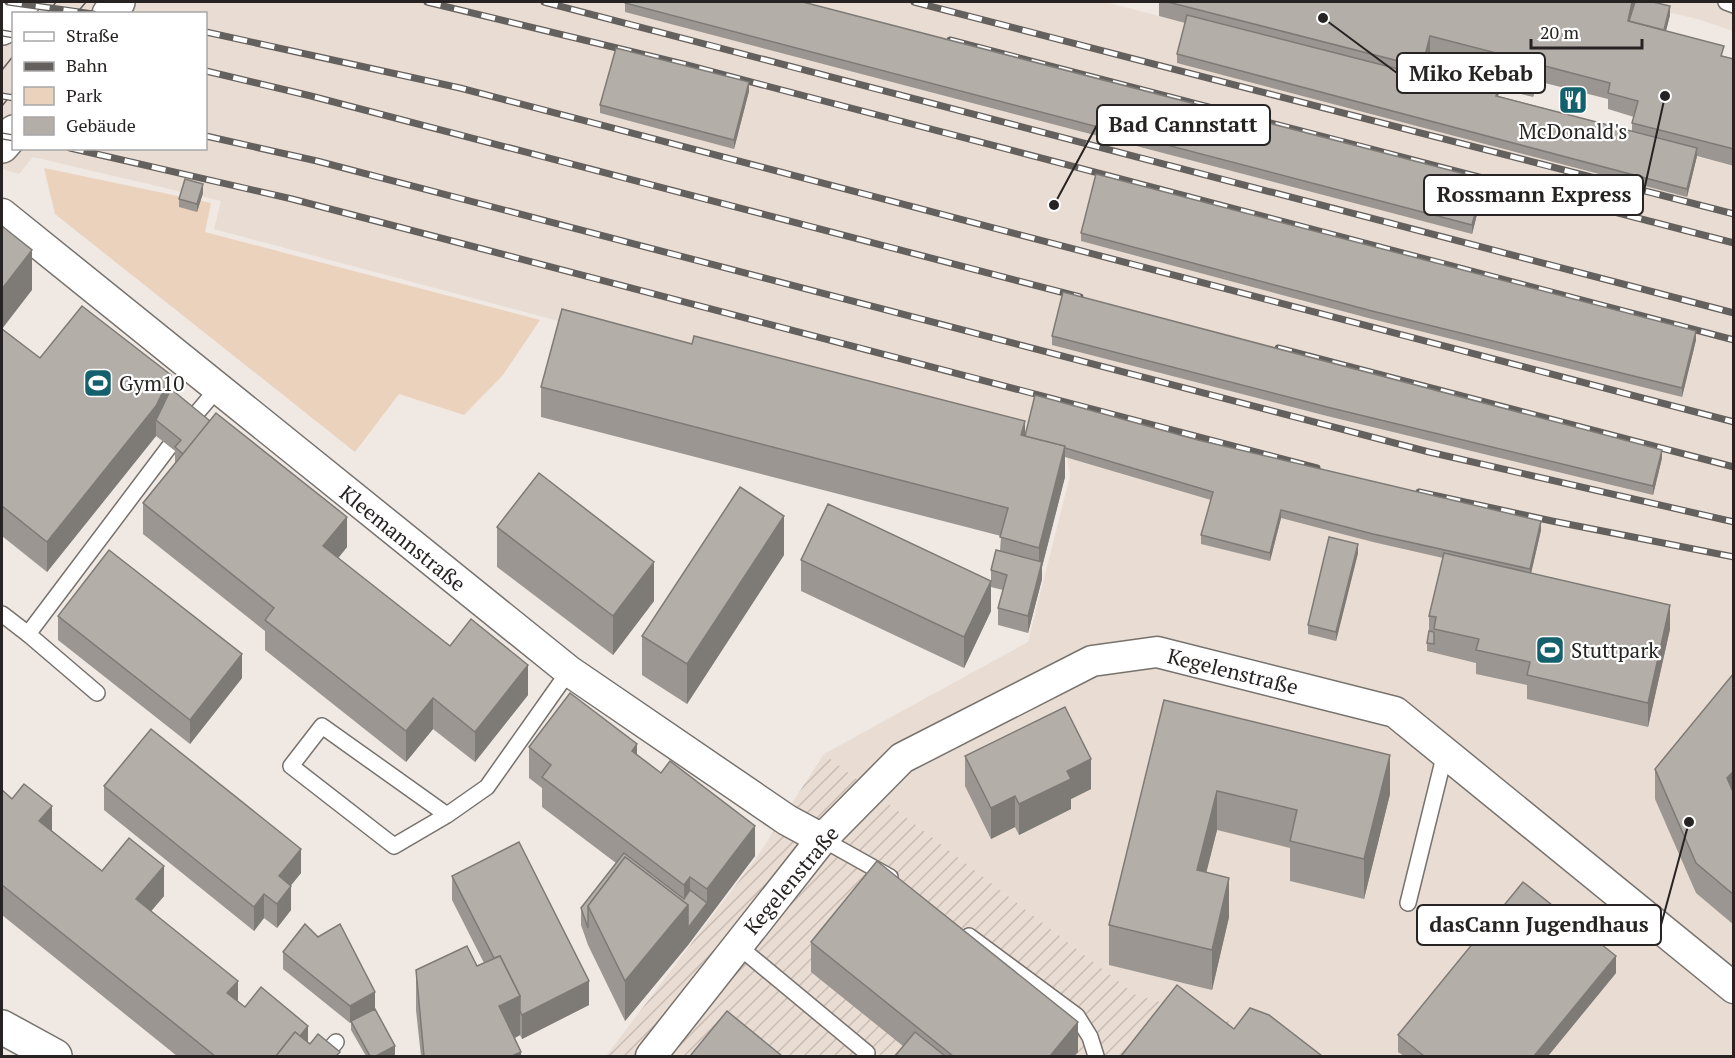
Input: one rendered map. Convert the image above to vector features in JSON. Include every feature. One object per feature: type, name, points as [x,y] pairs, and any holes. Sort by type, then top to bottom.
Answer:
[{"type":"main road","points":[[2,28],[12,16]]},
{"type":"main road","points":[[2,146],[12,134]]},
{"type":"main road","points":[[2,1026],[55,1056]]},
{"type":"street","name":"Kleemannstraße","points":[[2,214],[569,672],[787,820],[822,839]]},
{"type":"street","name":"Kegelenstraße","points":[[651,1056],[822,839],[902,759],[1092,661],[1157,652],[1395,712],[1734,987]]},
{"type":"lane","points":[[1726,2],[1734,5]]},
{"type":"lane","points":[[190,421],[218,388]]},
{"type":"lane","points":[[28,634],[169,447]]},
{"type":"lane","points":[[2,614],[97,693]]},
{"type":"lane","points":[[447,815],[322,726],[291,766],[394,846],[447,815],[487,787],[569,672]]},
{"type":"lane","points":[[1408,903],[1445,753]]},
{"type":"lane","points":[[822,839],[885,873],[903,886]]},
{"type":"lane","points":[[958,927],[1077,1016],[1090,1037],[1096,1056]]},
{"type":"lane","points":[[737,945],[867,1053]]},
{"type":"lane","points":[[324,1056],[336,1042]]},
{"type":"shaded area","points":[[2,2],[1105,2],[1733,166],[1733,1056],[1296,1056],[1266,1032],[1136,995],[824,754],[1028,642],[1070,476],[1067,457],[214,229],[221,201],[33,157],[19,174],[2,169]]},
{"type":"shaded area","points":[[1622,2],[1733,2],[1733,31],[1698,19]]},
{"type":"shaded area","points":[[824,754],[1136,995],[1266,1032],[1296,1056],[606,1056],[757,857]]},
{"type":"green space","points":[[44,168],[211,203],[205,232],[540,320],[503,375],[464,415],[399,394],[355,452],[55,214]]},
{"type":"building","points":[[625,2],[803,2],[1484,179],[1472,225]]},
{"type":"building","points":[[1168,2],[1632,2],[1628,21],[1724,46],[1721,56],[1734,59],[1734,149],[1632,123],[1638,101],[1608,93],[1610,83],[1537,64],[1533,81],[1500,72],[1504,55],[1430,36],[1422,67]]},
{"type":"building","points":[[1635,2],[1653,2],[1670,6],[1664,30],[1629,21]]},
{"type":"building","points":[[1187,15],[1422,75],[1428,54],[1500,73],[1496,96],[1697,148],[1687,189],[1177,54]]},
{"type":"building","points":[[616,48],[749,82],[734,140],[600,105]]},
{"type":"building","points":[[1096,174],[1696,331],[1682,388],[1372,311],[1081,233]]},
{"type":"building","points":[[185,179],[203,184],[197,204],[179,199]]},
{"type":"building","points":[[2,226],[32,250],[2,289]]},
{"type":"building","points":[[1063,292],[1662,450],[1653,486],[1327,407],[1052,336]]},
{"type":"building","points":[[82,306],[171,375],[156,406],[47,542],[2,506],[2,329],[40,358]]},
{"type":"building","points":[[562,309],[692,344],[694,336],[1025,421],[1021,435],[1065,446],[1039,548],[1000,537],[1008,508],[541,387]]},
{"type":"building","points":[[171,389],[210,421],[183,454],[175,447],[181,440],[156,420]]},
{"type":"building","points":[[1035,395],[1198,440],[1541,521],[1530,569],[1373,534],[1281,510],[1270,553],[1201,535],[1213,492],[1065,448],[1065,446],[1025,436]]},
{"type":"building","points":[[216,413],[347,517],[323,546],[450,646],[471,619],[528,665],[475,732],[433,698],[406,731],[265,620],[274,608],[143,503]]},
{"type":"building","points":[[539,473],[654,562],[613,616],[497,527]]},
{"type":"building","points":[[740,487],[784,516],[687,664],[642,636]]},
{"type":"building","points":[[828,504],[991,581],[964,637],[801,560]]},
{"type":"building","points":[[1329,537],[1358,544],[1336,632],[1308,625]]},
{"type":"building","points":[[109,550],[242,654],[190,720],[58,616]]},
{"type":"building","points":[[996,550],[1042,562],[1028,616],[998,608],[1007,575],[991,570]]},
{"type":"building","name":"Stuttpark","points":[[1444,553],[1670,605],[1648,703],[1527,675],[1530,662],[1476,650],[1479,639],[1434,629],[1436,617],[1429,616]]},
{"type":"building","points":[[1429,631],[1434,632],[1434,644],[1427,643]]},
{"type":"building","points":[[1734,673],[1734,771],[1727,778],[1734,794],[1734,895],[1696,863],[1655,769]]},
{"type":"building","points":[[570,693],[637,744],[632,751],[661,773],[670,761],[755,826],[707,889],[690,877],[684,885],[542,777],[551,765],[529,747]]},
{"type":"building","points":[[1164,700],[1390,755],[1364,859],[1290,841],[1297,810],[1217,791],[1197,870],[1229,878],[1212,950],[1109,925]]},
{"type":"building","points":[[1065,707],[1091,759],[1067,771],[1071,779],[1019,804],[1015,796],[991,808],[965,756]]},
{"type":"building","points":[[151,729],[301,849],[279,876],[291,886],[277,904],[264,894],[254,907],[104,786]]},
{"type":"building","points":[[24,784],[52,806],[39,821],[102,871],[129,838],[164,866],[136,899],[238,981],[227,993],[245,1007],[261,987],[308,1026],[300,1036],[295,1032],[276,1056],[215,1056],[2,885],[2,790],[12,799]]},
{"type":"building","points":[[519,842],[589,981],[522,1015],[520,996],[500,956],[494,958],[452,876]]},
{"type":"building","points":[[624,853],[684,899],[690,890],[707,903],[688,928],[688,905],[625,857],[588,906],[588,928],[581,908]]},
{"type":"building","points":[[625,857],[688,905],[625,981],[588,906]]},
{"type":"building","points":[[877,861],[1078,1022],[1050,1056],[953,1056],[811,942]]},
{"type":"building","points":[[1523,882],[1616,956],[1534,1056],[1424,1056],[1398,1035]]},
{"type":"building","points":[[305,924],[318,937],[340,924],[375,992],[350,1006],[283,952]]},
{"type":"building","points":[[467,946],[477,966],[500,956],[520,996],[499,1006],[521,1052],[512,1056],[424,1056],[416,970]]},
{"type":"building","points":[[1177,985],[1234,1029],[1250,1008],[1269,1015],[1322,1056],[1121,1056]]},
{"type":"building","points":[[375,1009],[395,1046],[376,1056],[370,1056],[351,1021]]},
{"type":"building","points":[[727,1011],[782,1056],[690,1056]]},
{"type":"building","points":[[295,1032],[310,1044],[318,1034],[340,1052],[336,1056],[276,1056]]},
{"type":"building","points":[[915,1032],[945,1056],[895,1056]]},
{"type":"tram line","points":[[48,12],[56,2]]},
{"type":"tram line","points":[[78,12],[86,2]]},
{"type":"tram line","points":[[2,70],[12,58]]},
{"type":"tram line","points":[[2,106],[12,94]]},
{"type":"railway","points":[[8,2],[79,12]]},
{"type":"railway","points":[[427,2],[683,64],[1734,340]]},
{"type":"railway","points":[[544,2],[1734,313]]},
{"type":"railway","points":[[914,2],[1734,214]]},
{"type":"railway","points":[[207,32],[460,88],[1734,422]]},
{"type":"railway","points":[[2,33],[12,35]]},
{"type":"railway","points":[[950,40],[1734,243]]},
{"type":"railway","points":[[207,71],[311,96],[1080,297]]},
{"type":"railway","points":[[2,96],[12,98]]},
{"type":"railway","points":[[2,136],[12,138]]},
{"type":"railway","points":[[207,136],[317,161],[1429,452],[1734,522]]},
{"type":"railway","points":[[79,150],[292,199],[1317,468]]},
{"type":"railway","points":[[1278,348],[1734,467]]},
{"type":"railway","points":[[1419,492],[1734,557]]},
{"type":"place","name":"Miko Kebab","points":[[1323,18]]},
{"type":"place","name":"Rossmann Express","points":[[1665,96]]},
{"type":"place","name":"McDonald's","points":[[1573,100]]},
{"type":"place","name":"Bad Cannstatt","points":[[1054,205]]},
{"type":"place","name":"Gym10","points":[[98,383]]},
{"type":"place","name":"Stuttpark","points":[[1550,650]]},
{"type":"place","name":"dasCann Jugendhaus","points":[[1689,822]]}]
